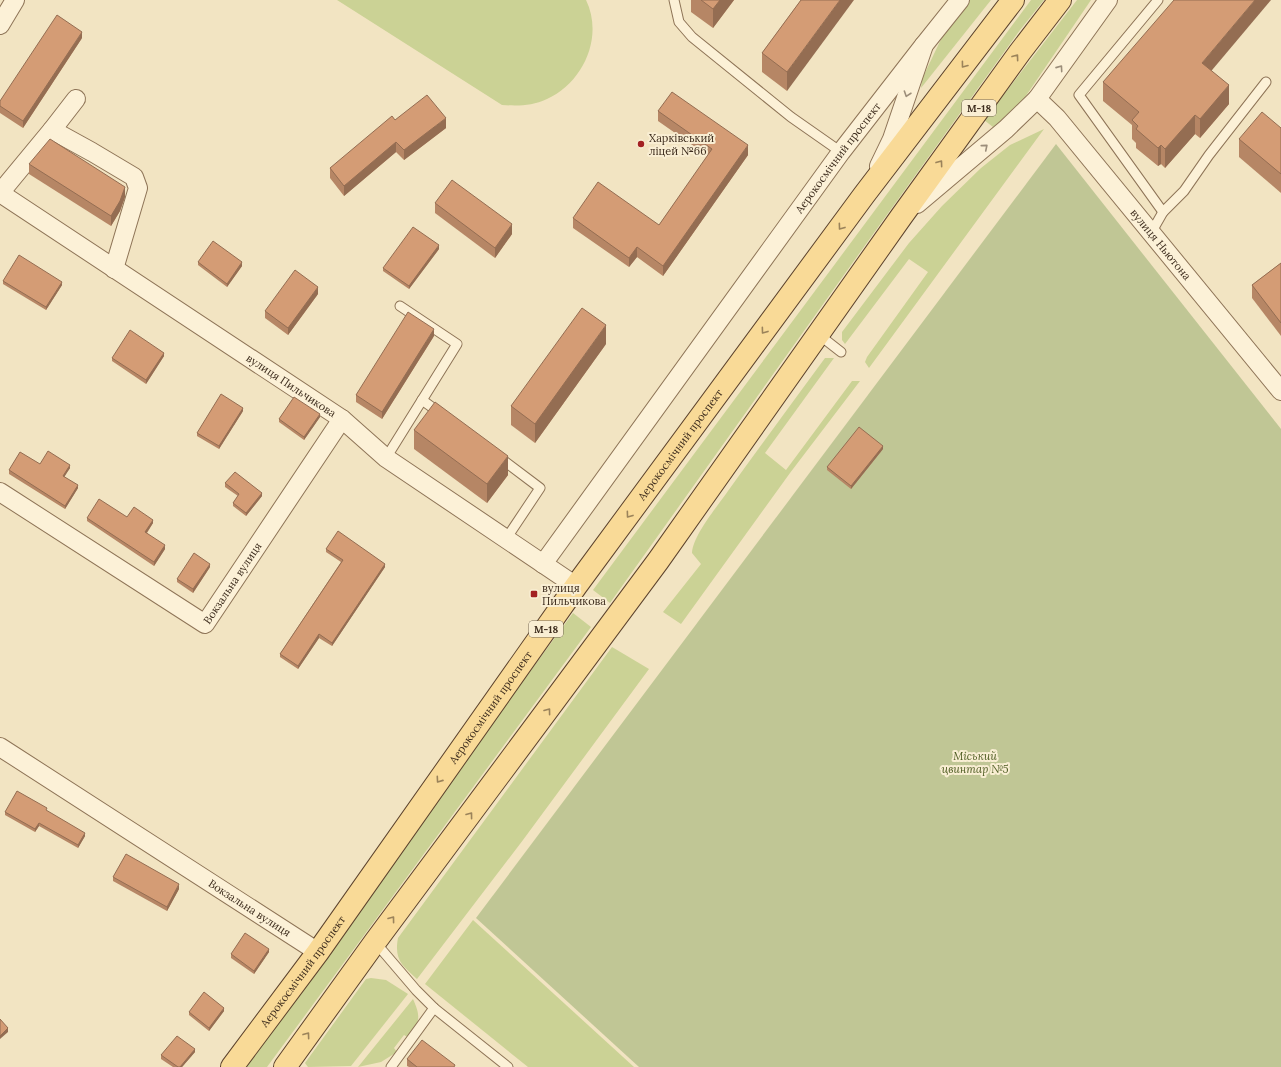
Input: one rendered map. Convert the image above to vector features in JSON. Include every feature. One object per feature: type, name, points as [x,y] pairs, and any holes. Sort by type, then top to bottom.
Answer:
[{"type":"main road","name":"Аерокосмічний проспект","points":[[232,1067],[318,952],[576,586],[864,195],[1013,0]]},
{"type":"main road","name":"М-18","points":[[285,1067],[375,942],[658,561],[901,217],[1020,52],[1060,0]]},
{"type":"street","points":[[0,25],[15,0]]},
{"type":"street","name":"Аерокосмічний проспект","points":[[543,564],[841,152],[960,0]]},
{"type":"street","points":[[901,217],[1006,129],[1037,100],[1108,0]]},
{"type":"street","name":"Аерокосмічний проспект","points":[[864,195],[892,139],[924,45]]},
{"type":"street","points":[[0,193],[76,99]]},
{"type":"street","name":"вулиця Ньютона","points":[[1037,100],[1057,118],[1281,391]]},
{"type":"street","points":[[52,130],[134,177],[138,188],[114,269]]},
{"type":"street","name":"вулиця Пильчикова","points":[[0,193],[342,419],[386,458],[576,586]]},
{"type":"street","name":"Вокзальна вулиця","points":[[0,492],[205,624],[342,419]]},
{"type":"street","name":"Вокзальна вулиця","points":[[0,747],[318,952]]},
{"type":"lane","points":[[674,0],[679,22],[692,37],[791,117],[841,152]]},
{"type":"lane","points":[[1158,0],[1079,95],[1163,212]]},
{"type":"lane","points":[[1151,233],[1163,212],[1184,191],[1209,155],[1266,82]]},
{"type":"lane","points":[[386,458],[457,344],[400,306]]},
{"type":"lane","points":[[818,334],[841,352]]},
{"type":"lane","points":[[422,400],[447,418]]},
{"type":"lane","points":[[491,451],[540,488],[506,539]]},
{"type":"lane","points":[[375,942],[416,990],[434,1008],[507,1067]]},
{"type":"lane","points":[[391,1067],[434,1008]]},
{"type":"green space","points":[[337,0],[586,0],[591,14],[593,29],[587,57],[571,82],[560,92],[536,103],[502,105]]},
{"type":"green space","points":[[970,0],[991,0],[921,88],[922,79],[944,33]]},
{"type":"green space","points":[[1031,0],[1044,0],[1020,30],[881,223],[610,603],[593,590]]},
{"type":"green space","points":[[1077,0],[1091,0],[1015,112],[993,127],[984,120]]},
{"type":"green space","points":[[1044,129],[869,368],[865,362],[867,357],[928,272],[909,259],[845,344],[842,340],[842,332],[909,243],[942,206],[981,168],[1010,145]]},
{"type":"green space","name":"Міський цвинтар №5","points":[[1056,144],[1281,429],[1281,1067],[639,1067],[476,918]]},
{"type":"green space","points":[[825,358],[834,358],[765,453],[786,470],[852,381],[860,381],[790,473],[681,624],[663,612],[701,564],[692,553],[696,538],[712,513]]},
{"type":"green space","points":[[573,613],[591,627],[267,1067],[240,1067]]},
{"type":"green space","points":[[612,647],[649,669],[523,840],[417,979],[400,962],[397,952],[398,938]]},
{"type":"green space","points":[[473,920],[634,1067],[528,1067],[425,984]]},
{"type":"green space","points":[[371,978],[386,980],[408,994],[351,1066],[308,1067],[305,1063],[366,979]]},
{"type":"green space","points":[[413,999],[417,1010],[418,1019],[409,1038],[404,1035],[394,1048],[397,1052],[381,1062],[358,1067]]},
{"type":"building","points":[[701,0],[720,0],[713,9]]},
{"type":"building","points":[[801,0],[840,0],[787,72],[762,53]]},
{"type":"building","points":[[1174,0],[1255,0],[1202,63],[1229,85],[1200,119],[1195,115],[1165,149],[1161,145],[1158,148],[1136,129],[1138,126],[1132,120],[1139,112],[1103,82]]},
{"type":"building","points":[[57,15],[82,32],[23,121],[0,106],[0,101]]},
{"type":"building","points":[[672,92],[748,145],[663,266],[637,247],[629,258],[573,218],[598,182],[659,225],[712,149],[658,111]]},
{"type":"building","points":[[427,95],[446,118],[404,150],[396,142],[344,186],[330,168],[392,116],[395,120]]},
{"type":"building","points":[[1262,112],[1281,128],[1281,174],[1239,139]]},
{"type":"building","points":[[50,139],[125,187],[120,201],[111,216],[29,164]]},
{"type":"building","points":[[452,180],[512,224],[495,248],[435,203]]},
{"type":"building","points":[[413,227],[439,245],[409,286],[383,268]]},
{"type":"building","points":[[213,241],[242,262],[227,284],[198,262]]},
{"type":"building","points":[[19,255],[62,282],[46,307],[3,281]]},
{"type":"building","points":[[1281,263],[1281,323],[1252,285]]},
{"type":"building","points":[[295,270],[318,287],[288,328],[265,311]]},
{"type":"building","points":[[582,308],[606,325],[535,424],[511,406]]},
{"type":"building","points":[[408,312],[434,329],[382,412],[356,395]]},
{"type":"building","points":[[130,330],[164,353],[146,380],[112,358]]},
{"type":"building","points":[[221,394],[243,408],[219,446],[197,433]]},
{"type":"building","points":[[294,397],[320,414],[304,437],[279,419]]},
{"type":"building","points":[[435,402],[508,456],[487,484],[414,430]]},
{"type":"building","points":[[859,427],[883,446],[851,486],[827,467]]},
{"type":"building","points":[[48,451],[70,465],[63,476],[78,485],[65,506],[9,470],[20,452],[40,464]]},
{"type":"building","points":[[235,472],[262,493],[246,513],[233,503],[239,494],[225,483]]},
{"type":"building","points":[[99,499],[127,517],[134,507],[153,520],[145,532],[165,545],[154,562],[87,518]]},
{"type":"building","points":[[338,531],[385,564],[332,643],[319,634],[298,666],[280,654],[343,560],[326,549]]},
{"type":"building","points":[[194,553],[210,564],[193,589],[177,579]]},
{"type":"building","points":[[17,791],[47,808],[46,810],[85,833],[78,845],[39,823],[35,829],[5,812]]},
{"type":"building","points":[[126,854],[179,884],[167,907],[113,877]]},
{"type":"building","points":[[245,933],[269,949],[254,971],[231,954]]},
{"type":"building","points":[[204,992],[224,1008],[209,1028],[189,1012]]},
{"type":"building","points":[[0,1019],[8,1028],[0,1036]]},
{"type":"building","points":[[177,1036],[195,1049],[180,1067],[161,1055]]},
{"type":"building","points":[[422,1040],[455,1065],[454,1067],[417,1067],[407,1059]]},
{"type":"place","name":"Харківський ліцей №66","points":[[641,144]]},
{"type":"place","name":"вулиця Пильчикова","points":[[534,594]]}]
